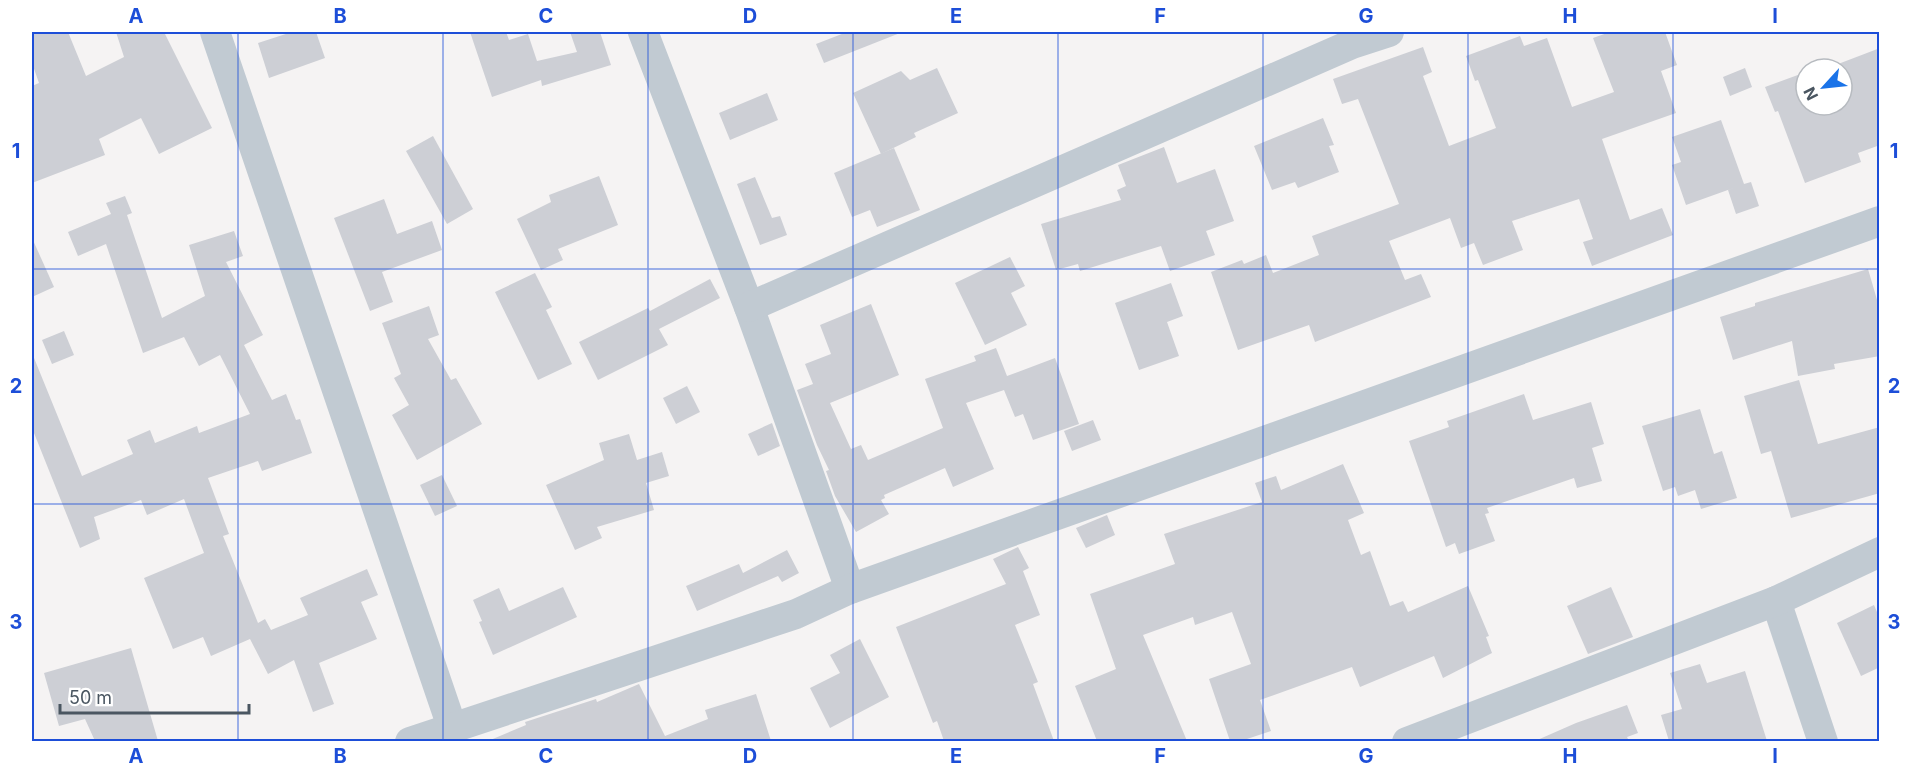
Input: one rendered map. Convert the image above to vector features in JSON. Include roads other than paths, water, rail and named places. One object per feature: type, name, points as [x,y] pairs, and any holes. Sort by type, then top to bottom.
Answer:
[{"type":"street","points":[[215,32],[452,727]]},
{"type":"street","points":[[643,32],[749,307],[850,589]]},
{"type":"street","points":[[749,307],[1352,44],[1389,32]]},
{"type":"street","points":[[410,741],[796,614],[850,589],[1880,221]]},
{"type":"street","points":[[1407,741],[1776,601],[1880,552]]},
{"type":"street","points":[[1776,601],[1823,741]]}]
